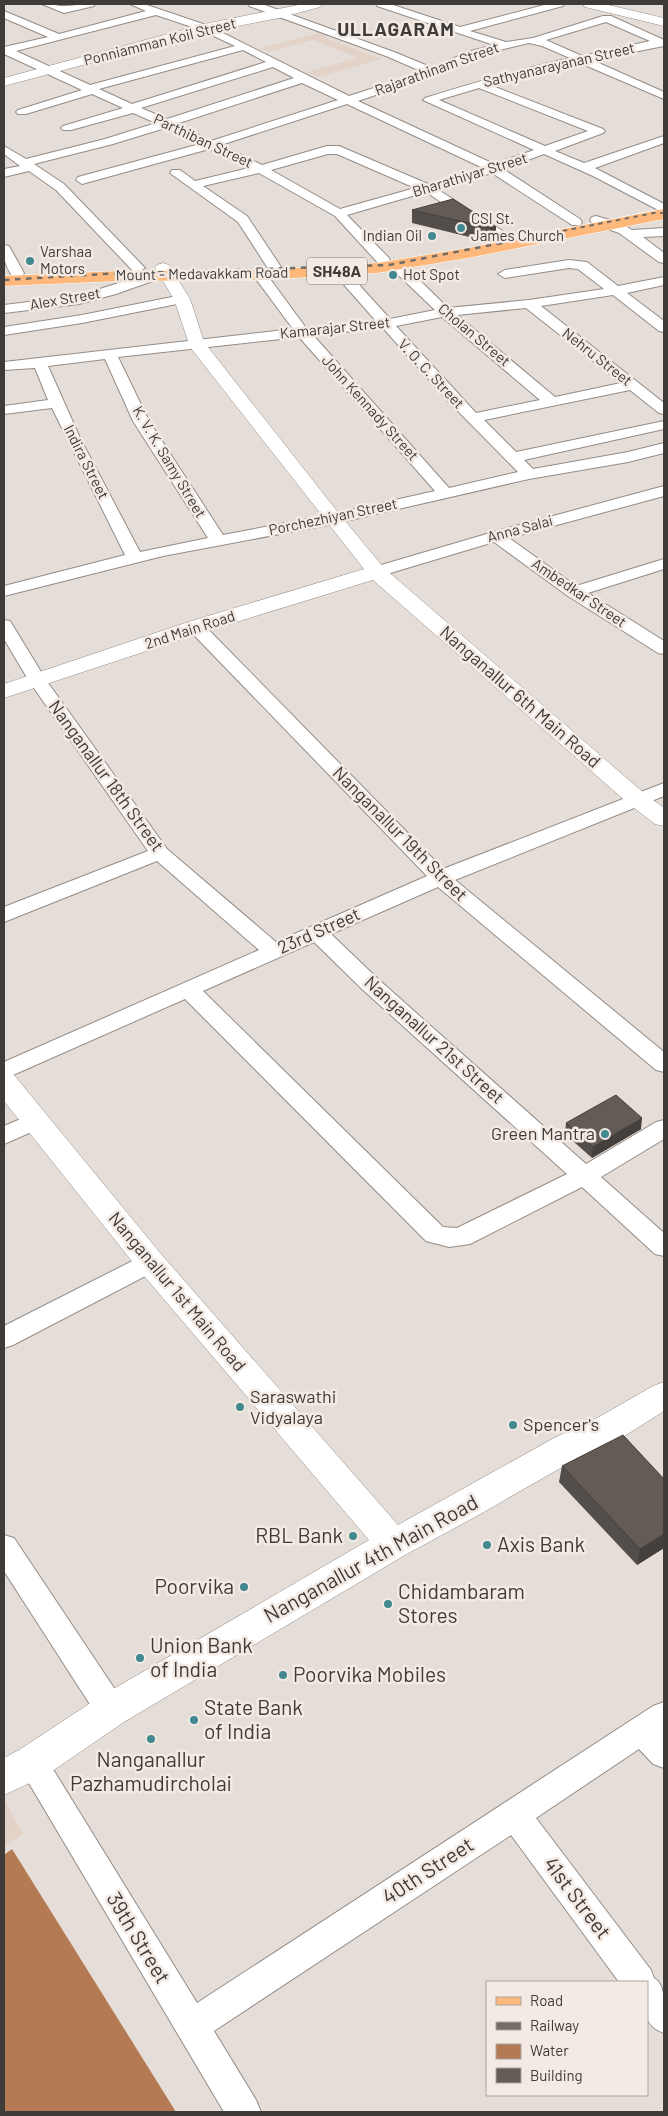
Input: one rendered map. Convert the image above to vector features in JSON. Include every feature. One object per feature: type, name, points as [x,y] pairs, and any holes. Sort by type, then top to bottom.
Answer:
[{"type":"main road","name":"Mount - Medavakkam Road","points":[[8,276],[161,273],[260,274],[338,270],[390,263],[664,209]]},
{"type":"main road","name":"Mount - Medavakkam Road","points":[[8,276],[138,268],[161,273],[390,263],[576,222],[604,221],[664,214]]},
{"type":"street","points":[[21,21],[44,12],[90,4]]},
{"type":"street","points":[[135,4],[205,28],[303,79],[493,168],[576,222]]},
{"type":"street","points":[[253,4],[390,54],[432,72]]},
{"type":"street","name":"Ponniamman Koil Street","points":[[4,82],[205,28],[279,14],[316,4]]},
{"type":"street","points":[[381,4],[503,45]]},
{"type":"street","points":[[460,30],[559,4]]},
{"type":"street","points":[[589,4],[664,22]]},
{"type":"street","points":[[5,51],[155,12]]},
{"type":"street","points":[[4,14],[58,37]]},
{"type":"street","name":"Rajarathinam Street","points":[[82,180],[210,144],[349,100],[432,72],[450,65],[464,56],[503,45],[536,40],[607,18],[663,43]]},
{"type":"street","points":[[536,40],[664,96]]},
{"type":"street","name":"Sathyanarayanan Street","points":[[549,150],[429,100],[520,72],[580,58],[663,43]]},
{"type":"street","points":[[22,112],[89,90],[244,47]]},
{"type":"street","name":"Parthiban Street","points":[[5,51],[165,123],[261,169],[339,213],[390,263]]},
{"type":"street","points":[[66,128],[274,63]]},
{"type":"street","points":[[4,173],[303,79]]},
{"type":"street","name":"Bharathiyar Street","points":[[339,213],[429,189],[549,150],[599,131],[478,84]]},
{"type":"street","points":[[585,167],[664,139]]},
{"type":"street","points":[[4,149],[60,187],[138,268]]},
{"type":"street","points":[[193,184],[261,169],[335,149],[429,189],[504,238]]},
{"type":"street","points":[[549,150],[664,209]]},
{"type":"street","points":[[176,173],[242,220],[274,267]]},
{"type":"street","points":[[604,221],[631,234],[664,259]]},
{"type":"street","points":[[631,234],[664,232]]},
{"type":"street","points":[[4,249],[8,276]]},
{"type":"street","name":"Cholan Street","points":[[390,263],[552,402]]},
{"type":"street","points":[[504,274],[576,263],[587,269],[664,328]]},
{"type":"street","name":"V. O. C. Street","points":[[338,270],[385,324],[473,418],[529,474]]},
{"type":"street","points":[[161,273],[182,299],[196,343]]},
{"type":"street","name":"Alex Street","points":[[4,309],[78,300],[111,291],[161,273]]},
{"type":"street","name":"John Kennady Street","points":[[260,274],[302,332],[445,493]]},
{"type":"street","name":"Kamarajar Street","points":[[4,366],[110,355],[196,343],[385,324],[445,312],[529,304],[664,282]]},
{"type":"street","points":[[4,331],[82,319],[182,299]]},
{"type":"street","name":"Nehru Street","points":[[529,304],[664,410]]},
{"type":"street","name":"Nanganallur 6th Main Road","points":[[196,343],[333,519],[377,572],[638,799],[664,819]]},
{"type":"street","name":"K. V. K. Samy Street","points":[[110,355],[142,421],[218,540]]},
{"type":"street","name":"Indira Street","points":[[40,363],[57,403],[135,558]]},
{"type":"street","points":[[473,418],[633,385]]},
{"type":"street","points":[[4,410],[57,403]]},
{"type":"street","points":[[512,458],[664,425]]},
{"type":"street","name":"Porchezhiyan Street","points":[[4,591],[135,558],[218,540],[333,519],[529,474],[628,457],[664,448]]},
{"type":"street","name":"Anna Salai","points":[[377,572],[496,536],[664,491]]},
{"type":"street","name":"Ambedkar Street","points":[[496,536],[574,592],[662,646]]},
{"type":"street","points":[[574,592],[664,564]]},
{"type":"street","name":"2nd Main Road","points":[[4,691],[196,627],[377,572]]},
{"type":"street","name":"Nanganallur 18th Street","points":[[4,625],[38,681],[160,854],[273,951]]},
{"type":"street","name":"Nanganallur 19th Street","points":[[196,627],[440,878],[664,1064]]},
{"type":"street","name":"23rd Street","points":[[4,1071],[440,878],[664,789]]},
{"type":"street","points":[[4,915],[160,854]]},
{"type":"street","name":"Nanganallur 21st Street","points":[[316,932],[370,984],[664,1247]]},
{"type":"street","points":[[188,989],[435,1234],[448,1238],[461,1237],[584,1176],[664,1128]]},
{"type":"street","name":"Nanganallur 1st Main Road","points":[[4,1082],[150,1262],[393,1544]]},
{"type":"street","points":[[4,1136],[35,1121]]},
{"type":"street","points":[[4,1338],[150,1262]]},
{"type":"street","name":"Nanganallur 4th Main Road","points":[[18,1770],[111,1710],[393,1544],[464,1507],[566,1448],[611,1427],[664,1395]]},
{"type":"street","points":[[4,1547],[111,1710]]},
{"type":"street","points":[[653,1724],[664,1754]]},
{"type":"street","name":"40th Street","points":[[192,2026],[653,1724]]},
{"type":"street","name":"39th Street","points":[[18,1770],[192,2026],[244,2112]]},
{"type":"street","name":"41st Street","points":[[515,1814],[638,1981]]},
{"type":"street","points":[[648,1993],[664,2016]]},
{"type":"shaded area","points":[[319,33],[327,36],[325,38],[382,59],[318,77],[307,72],[358,58],[313,40],[269,52],[260,48]]},
{"type":"shaded area","points":[[4,1799],[23,1834],[4,1847]]},
{"type":"water","points":[[12,1849],[176,2112],[4,2112],[4,1855]]},
{"type":"building","points":[[453,199],[496,227],[490,228],[412,210]]},
{"type":"building","points":[[616,1095],[642,1118],[593,1147],[566,1123]]},
{"type":"building","points":[[623,1435],[664,1479],[664,1534],[640,1549],[562,1466]]},
{"type":"railway","points":[[501,243],[654,213],[664,213]]},
{"type":"railway","points":[[4,280],[104,274],[389,265],[507,242]]},
{"type":"place","name":"CSI St. James Church","points":[[461,228]]},
{"type":"place","name":"Indian Oil","points":[[432,236]]},
{"type":"place","name":"Varshaa Motors","points":[[30,261]]},
{"type":"place","name":"Hot Spot","points":[[393,275]]},
{"type":"place","name":"Green Mantra","points":[[605,1134]]},
{"type":"place","name":"Saraswathi Vidyalaya","points":[[240,1407]]},
{"type":"place","name":"Spencer's","points":[[513,1425]]},
{"type":"place","name":"RBL Bank","points":[[353,1536]]},
{"type":"place","name":"Axis Bank","points":[[487,1545]]},
{"type":"place","name":"Poorvika","points":[[244,1587]]},
{"type":"place","name":"Chidambaram Stores","points":[[388,1604]]},
{"type":"place","name":"Union Bank of India","points":[[140,1658]]},
{"type":"place","name":"Poorvika Mobiles","points":[[283,1675]]},
{"type":"place","name":"State Bank of India","points":[[194,1720]]},
{"type":"place","name":"Nanganallur Pazhamudircholai","points":[[151,1739]]},
{"type":"district","name":"ULLAGARAM","points":[[396,29]]}]
